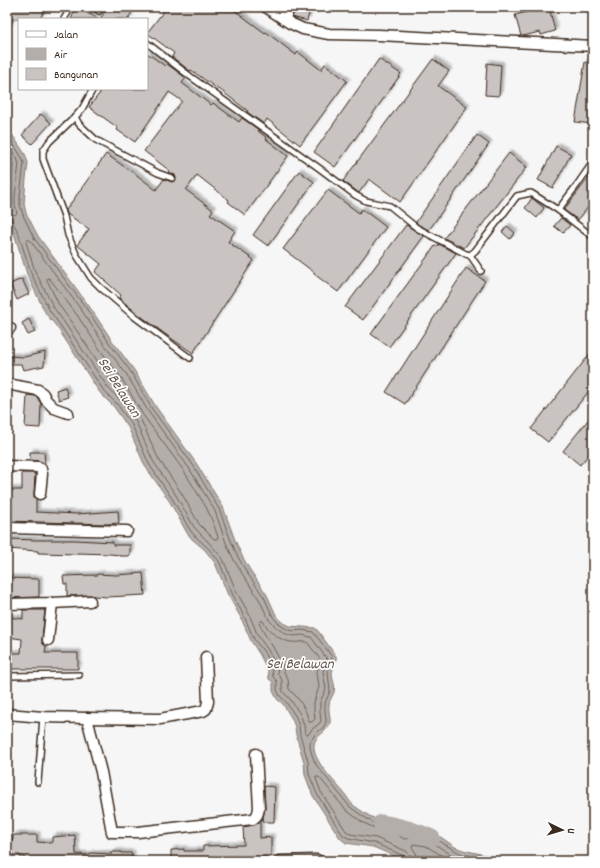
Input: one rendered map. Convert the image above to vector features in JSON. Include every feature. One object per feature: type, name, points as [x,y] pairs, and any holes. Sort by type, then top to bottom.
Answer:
[{"type":"street","points":[[266,7],[290,23],[303,29],[329,34],[379,35],[593,46]]},
{"type":"street","points":[[284,19],[290,7]]},
{"type":"street","points":[[7,384],[38,390],[54,408],[68,413]]},
{"type":"street","points":[[7,466],[38,467],[41,469],[40,494]]},
{"type":"street","points":[[7,528],[127,531]]},
{"type":"street","points":[[7,604],[90,601]]},
{"type":"street","points":[[48,640],[52,603]]},
{"type":"street","points":[[7,714],[43,717],[160,719],[203,711],[206,709],[208,702],[206,657]]},
{"type":"street","points":[[87,718],[101,772],[112,832],[138,832],[253,820],[256,818],[259,808],[256,754]]},
{"type":"street","points":[[279,861],[317,860]]},
{"type":"lane","points":[[65,18],[71,7]]},
{"type":"lane","points":[[94,7],[99,11]]},
{"type":"lane","points":[[148,44],[190,77],[355,195],[366,201],[390,206],[417,228],[470,255],[481,271]]},
{"type":"lane","points":[[92,90],[82,109],[49,142],[44,151],[43,159],[64,216],[68,235],[76,254],[90,278],[135,317],[190,358]]},
{"type":"lane","points":[[75,117],[79,124],[96,140],[122,155],[158,173],[172,178]]},
{"type":"lane","points":[[558,210],[593,162]]},
{"type":"lane","points":[[470,255],[475,251],[517,196],[532,193],[558,210],[593,237]]},
{"type":"lane","points":[[7,676],[79,675]]},
{"type":"lane","points":[[38,782],[43,717]]},
{"type":"water","name":"Sei Belawan","points":[[7,128],[25,154],[28,163],[24,204],[26,213],[38,236],[134,370],[156,407],[196,463],[223,507],[242,556],[267,595],[276,615],[282,622],[290,626],[315,628],[336,656],[332,673],[334,689],[329,705],[330,723],[316,739],[314,745],[314,751],[320,764],[353,805],[366,814],[385,822],[397,823],[406,830],[414,829],[432,831],[455,847],[508,861],[406,861],[373,847],[346,843],[340,838],[313,796],[305,775],[304,762],[292,719],[273,691],[273,682],[269,679],[268,671],[228,595],[215,563],[205,550],[187,533],[170,502],[145,466],[128,427],[114,407],[96,387],[42,306],[27,274],[14,233],[7,219]]},
{"type":"building","points":[[7,7],[46,7],[40,18],[14,18],[7,30]]},
{"type":"building","points":[[108,7],[113,7],[121,12],[124,7],[136,7],[128,18],[101,18]]},
{"type":"building","points":[[167,7],[230,7],[296,55],[298,52],[321,70],[325,64],[347,81],[300,145],[267,119],[264,124],[219,89],[191,70],[190,71],[172,57],[174,53],[148,34]]},
{"type":"building","points":[[296,7],[311,7],[307,21],[292,17]]},
{"type":"building","points":[[534,7],[549,7],[555,31],[541,35],[540,32],[521,36],[515,15],[534,10]]},
{"type":"building","points":[[76,8],[98,18],[71,18]]},
{"type":"building","points":[[148,54],[165,66],[167,64],[186,78],[182,83],[211,105],[213,103],[239,122],[242,118],[259,130],[258,131],[267,138],[266,139],[288,156],[245,215],[228,202],[229,200],[197,175],[186,190],[213,210],[210,214],[235,231],[228,242],[254,260],[193,353],[138,314],[119,298],[121,295],[95,272],[101,264],[77,245],[89,229],[67,214],[66,210],[106,154],[156,190],[164,179],[172,182],[176,180],[175,175],[168,172],[170,171],[144,151],[182,101],[169,92],[135,142],[117,130],[118,128],[89,107],[102,90],[148,90]]},
{"type":"building","points":[[379,59],[401,74],[335,167],[314,152]]},
{"type":"building","points":[[433,59],[449,71],[438,86],[467,107],[400,202],[369,179],[359,193],[343,181]]},
{"type":"building","points":[[585,62],[593,63],[592,124],[575,122]]},
{"type":"building","points":[[487,63],[501,65],[499,96],[485,95]]},
{"type":"building","points":[[41,114],[51,123],[32,144],[22,135]]},
{"type":"building","points":[[477,135],[489,144],[429,230],[419,225],[416,222]]},
{"type":"building","points":[[556,146],[571,154],[553,188],[538,180]]},
{"type":"building","points":[[509,153],[527,167],[464,248],[444,238]]},
{"type":"building","points":[[299,171],[314,182],[268,246],[253,235]]},
{"type":"building","points":[[593,172],[593,201],[578,220],[564,210]]},
{"type":"building","points":[[328,190],[359,213],[362,209],[386,227],[338,292],[283,249]]},
{"type":"building","points":[[532,198],[544,208],[537,218],[525,208]]},
{"type":"building","points":[[561,218],[570,225],[563,233],[554,226]]},
{"type":"building","points":[[406,225],[424,236],[363,320],[345,307]]},
{"type":"building","points":[[507,226],[515,233],[510,239],[502,232]]},
{"type":"building","points":[[439,244],[456,253],[389,347],[371,334],[435,246],[437,247]]},
{"type":"building","points":[[466,268],[485,281],[405,404],[386,392]]},
{"type":"building","points":[[22,279],[29,294],[17,300],[10,284]]},
{"type":"building","points":[[29,319],[35,332],[28,335],[22,323]]},
{"type":"building","points":[[593,350],[593,386],[548,442],[531,429]]},
{"type":"building","points":[[45,352],[44,366],[23,370],[21,364],[7,364],[7,356],[24,357]]},
{"type":"building","points":[[65,387],[68,397],[59,400],[56,390]]},
{"type":"building","points":[[27,395],[35,396],[41,404],[40,428],[25,427]]},
{"type":"building","points":[[593,414],[593,449],[580,465],[563,451]]},
{"type":"building","points":[[30,452],[44,452],[45,464],[39,461],[30,460]]},
{"type":"building","points":[[22,473],[35,473],[34,497],[36,499],[36,512],[77,514],[118,511],[119,523],[107,524],[7,521],[7,490],[22,490]]},
{"type":"building","points":[[7,539],[113,542],[113,545],[130,545],[130,556],[110,554],[38,553],[38,551],[7,549]]},
{"type":"building","points":[[143,573],[145,595],[107,597],[90,595],[67,596],[67,584],[64,584],[63,576],[97,574],[116,575]]},
{"type":"building","points":[[7,578],[39,579],[39,597],[7,598]]},
{"type":"building","points":[[23,610],[45,610],[42,643],[46,646],[45,653],[78,653],[78,669],[7,669],[7,653],[21,653],[22,639],[7,637],[8,617],[23,619]]},
{"type":"building","points":[[264,786],[275,787],[274,822],[262,822],[265,808]]},
{"type":"building","points":[[260,822],[260,838],[271,837],[271,857],[213,860],[214,861],[171,861],[171,850],[184,849],[184,851],[203,851],[203,846],[244,845],[243,827]]},
{"type":"building","points":[[13,835],[37,835],[37,842],[52,843],[52,837],[75,835],[76,854],[112,854],[112,852],[131,853],[132,861],[25,861],[25,857],[20,857],[20,855],[7,855],[7,840],[13,840]]},
{"type":"waterway","name":"Sei Belawan","points":[[381,823],[407,829],[432,838]]}]
